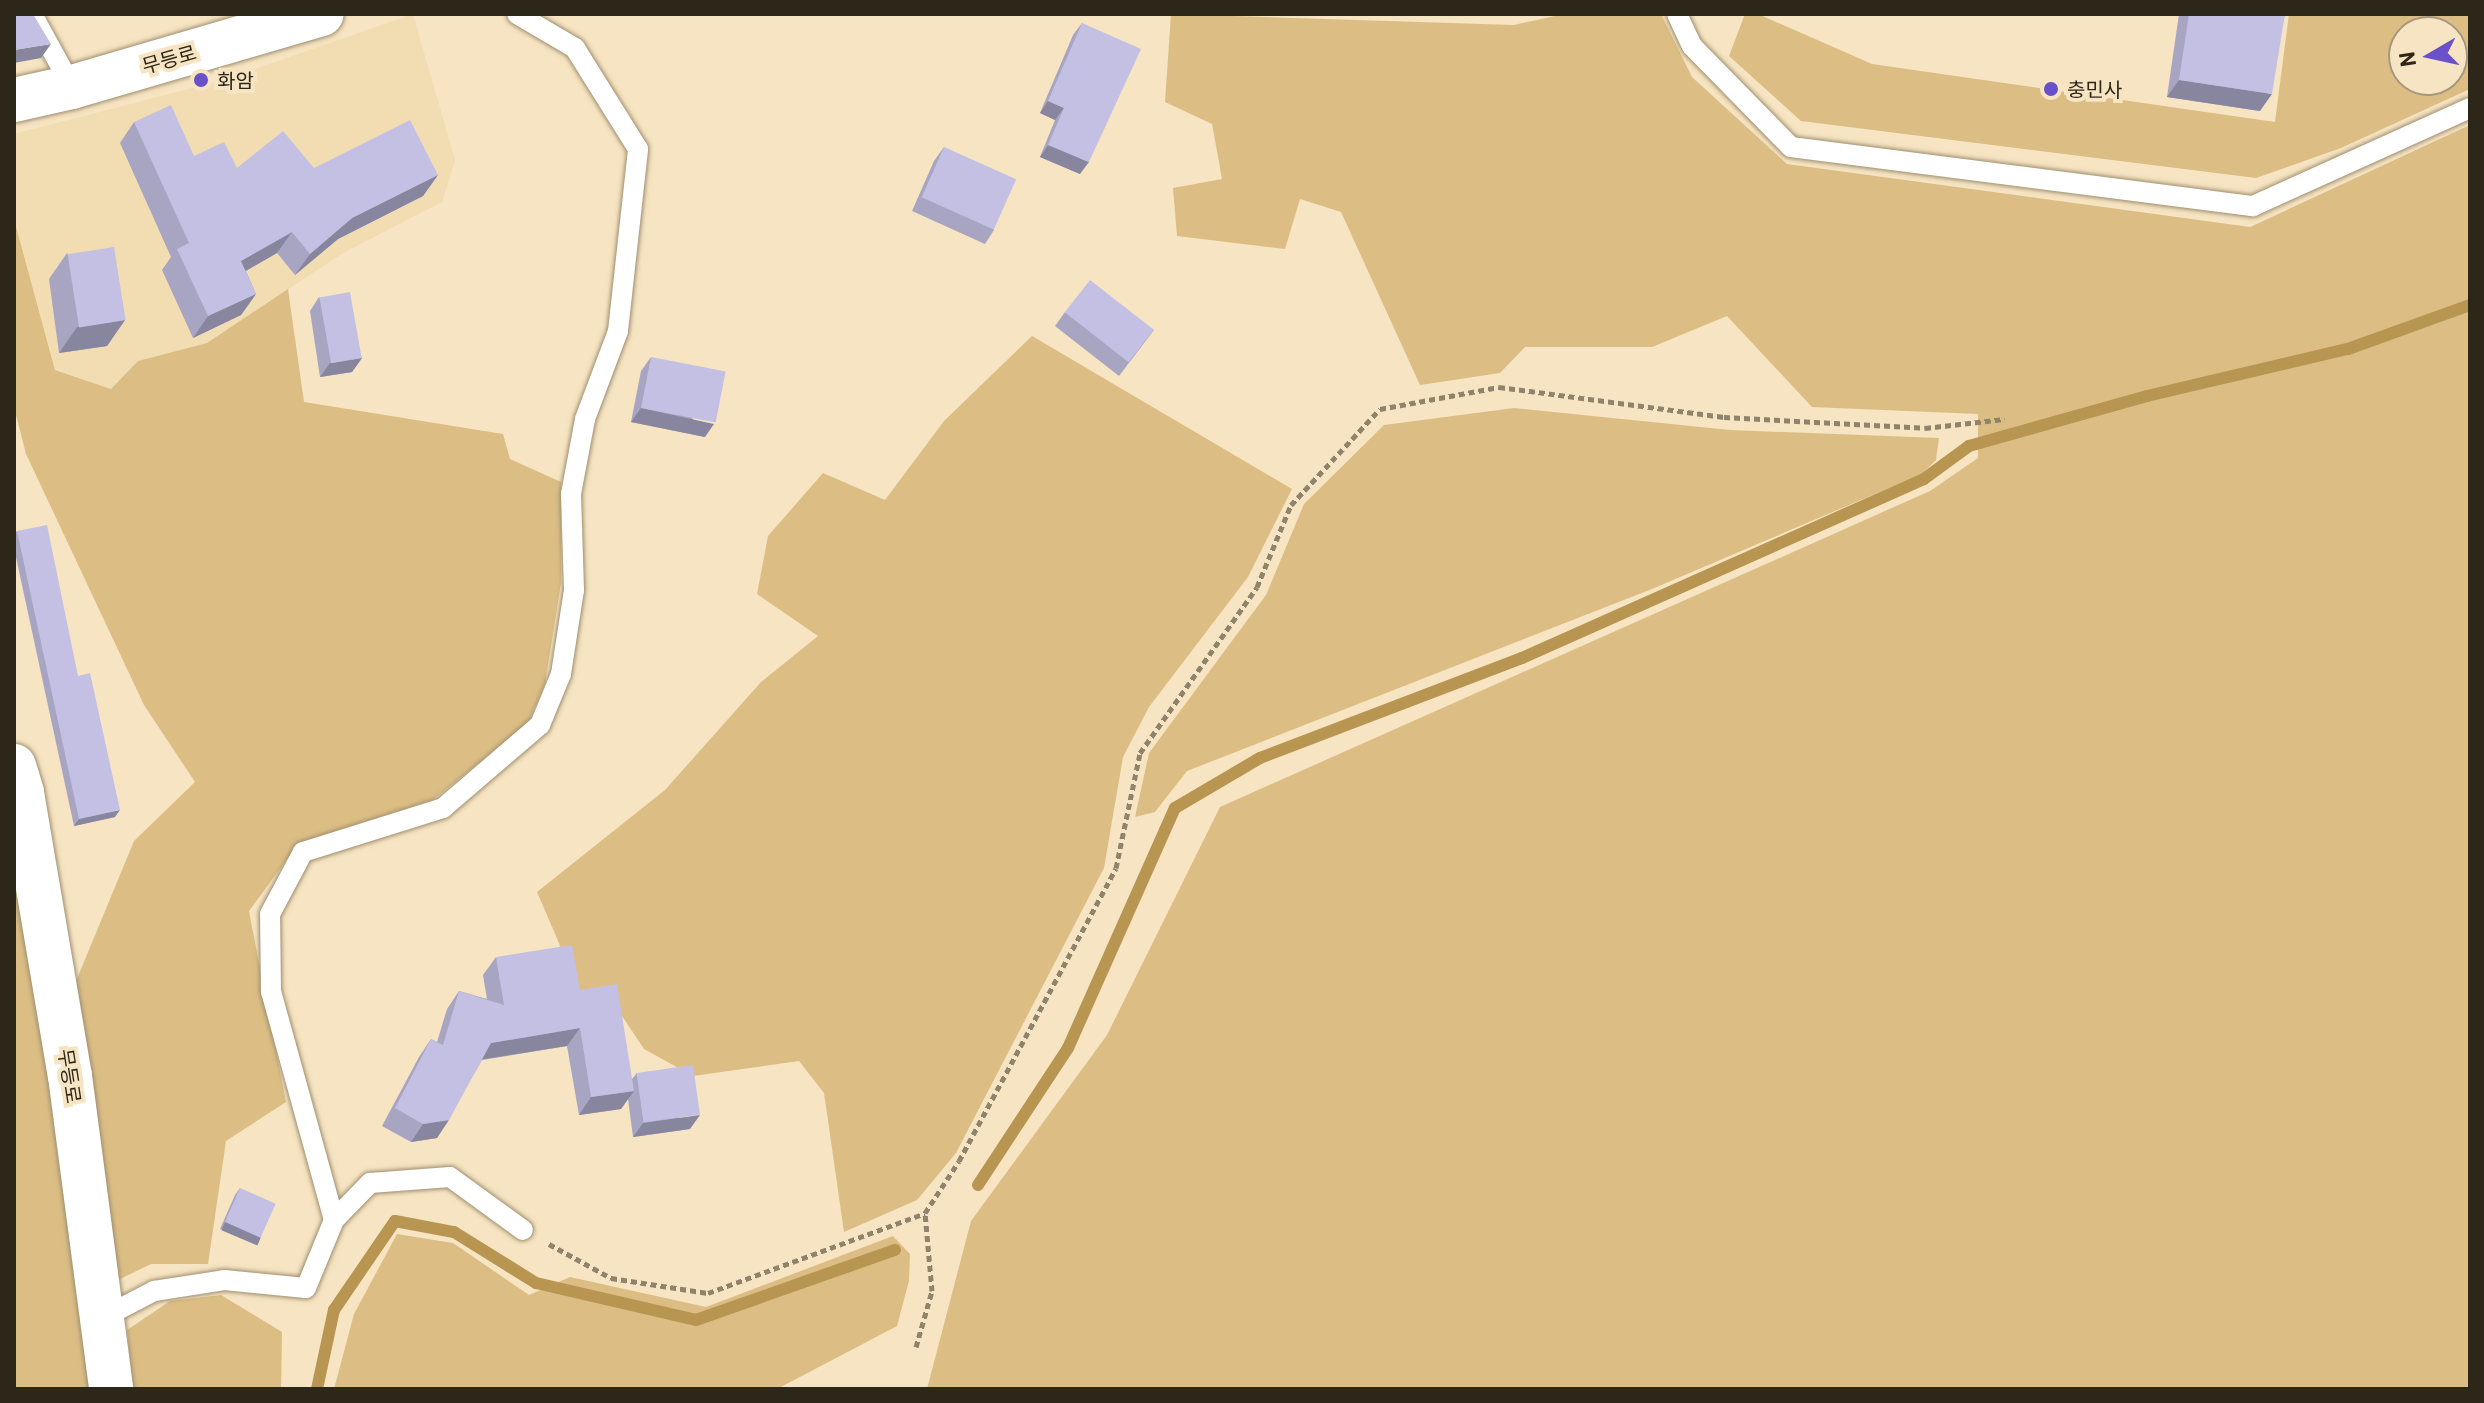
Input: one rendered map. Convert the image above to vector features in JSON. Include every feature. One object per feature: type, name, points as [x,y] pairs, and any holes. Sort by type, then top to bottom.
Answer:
[{"type":"main road","name":"무등로","points":[[14,100],[72,87],[322,14]]},
{"type":"main road","name":"무등로","points":[[14,766],[22,793],[70,1076],[111,1389]]},
{"type":"lane","points":[[32,14],[72,87]]},
{"type":"lane","points":[[334,1220],[271,992],[270,914],[303,852],[443,808],[540,725],[561,674],[574,590],[571,494],[585,419],[618,331],[638,149],[575,48],[517,14]]},
{"type":"lane","points":[[1677,14],[1692,46],[1791,147],[2253,206],[2470,108]]},
{"type":"lane","points":[[102,1318],[154,1291],[168,1288],[224,1280],[306,1288],[334,1220],[370,1183],[450,1177],[523,1230]]},
{"type":"path","points":[[523,1230],[611,1278],[708,1293],[925,1213],[959,1161],[1116,868],[1140,753],[1257,587],[1291,505],[1380,409],[1499,387],[1739,418],[1925,428],[2004,419]]},
{"type":"path","points":[[916,1347],[932,1291],[925,1213]]},
{"type":"shaded area","points":[[413,14],[455,160],[442,202],[343,253],[207,343],[138,361],[111,389],[55,369],[14,219],[14,134],[223,80]]},
{"type":"shaded area","points":[[1171,14],[1514,25],[1564,14],[1661,14],[1692,77],[1787,164],[2250,227],[2470,125],[2470,1389],[927,1389],[971,1221],[1107,1035],[1220,807],[1930,491],[1978,458],[1978,414],[1812,407],[1727,316],[1652,347],[1525,347],[1500,373],[1420,385],[1341,212],[1300,199],[1285,249],[1177,236],[1173,188],[1222,179],[1212,124],[1165,102]]},
{"type":"shaded area","points":[[1745,14],[1758,14],[1872,64],[2275,122],[2289,14],[2470,14],[2470,89],[2468,16],[2388,16],[2388,96],[2455,96],[2341,148],[2256,178],[1801,121],[1729,56]]},
{"type":"shaded area","points":[[14,219],[55,370],[111,389],[138,361],[207,343],[288,289],[304,402],[503,434],[510,459],[561,482],[561,583],[545,684],[528,723],[433,800],[299,843],[249,911],[286,1102],[226,1141],[208,1264],[151,1264],[116,1281],[74,986],[134,841],[195,782],[144,705],[26,454],[14,407]]},
{"type":"shaded area","points":[[1032,336],[1292,489],[1248,577],[1149,707],[1123,757],[1104,868],[956,1153],[917,1200],[844,1232],[824,1093],[799,1061],[693,1076],[644,1049],[606,992],[574,997],[559,943],[537,892],[665,790],[761,682],[818,636],[757,594],[768,536],[823,473],[885,500],[944,421]]},
{"type":"shaded area","points":[[1514,408],[1730,430],[1939,438],[1936,460],[1922,474],[1652,589],[1187,771],[1155,812],[1135,817],[1149,753],[1266,595],[1304,504],[1384,425]]},
{"type":"shaded area","points":[[14,858],[58,1133],[94,1389],[14,1389]]},
{"type":"shaded area","points":[[397,1234],[453,1243],[529,1295],[570,1277],[706,1307],[893,1236],[910,1254],[909,1281],[897,1326],[777,1389],[334,1389],[354,1314]]},
{"type":"shaded area","points":[[221,1295],[282,1332],[281,1389],[133,1389],[127,1330],[170,1301]]},
{"type":"building","points":[[14,14],[33,14],[51,44],[14,50]]},
{"type":"building","points":[[2189,14],[2285,14],[2272,94],[2179,80]]},
{"type":"building","points":[[1082,23],[1141,49],[1089,162],[1048,145],[1064,108],[1048,101]]},
{"type":"building","points":[[171,105],[194,156],[224,142],[237,168],[283,131],[314,168],[410,120],[438,175],[352,218],[310,254],[292,232],[241,261],[256,294],[208,316],[177,249],[189,243],[134,122]]},
{"type":"building","points":[[944,147],[1016,179],[994,229],[922,197]]},
{"type":"building","points":[[114,247],[126,320],[79,327],[68,254]]},
{"type":"building","points":[[1090,280],[1154,330],[1129,362],[1065,312]]},
{"type":"building","points":[[350,292],[362,358],[331,363],[319,297]]},
{"type":"building","points":[[651,357],[726,372],[716,423],[641,408]]},
{"type":"building","points":[[47,525],[78,676],[90,673],[120,810],[79,819],[17,531]]},
{"type":"building","points":[[572,945],[580,990],[617,984],[634,1091],[591,1097],[580,1028],[491,1043],[449,1120],[423,1124],[395,1108],[431,1039],[443,1045],[459,991],[504,1005],[496,957]]},
{"type":"building","points":[[693,1065],[700,1115],[644,1122],[637,1073]]},
{"type":"building","points":[[240,1188],[276,1204],[261,1238],[225,1222]]},
{"type":"waterway","points":[[978,1185],[1068,1048],[1175,808],[1260,758],[1522,658],[1924,479],[1969,446],[2147,396],[2348,349],[2470,305]]},
{"type":"waterway","points":[[317,1389],[334,1310],[395,1221],[454,1232],[536,1283],[696,1320],[895,1250]]},
{"type":"place","name":"화암","points":[[201,80]]},
{"type":"place","name":"충민사","points":[[2051,89]]}]
